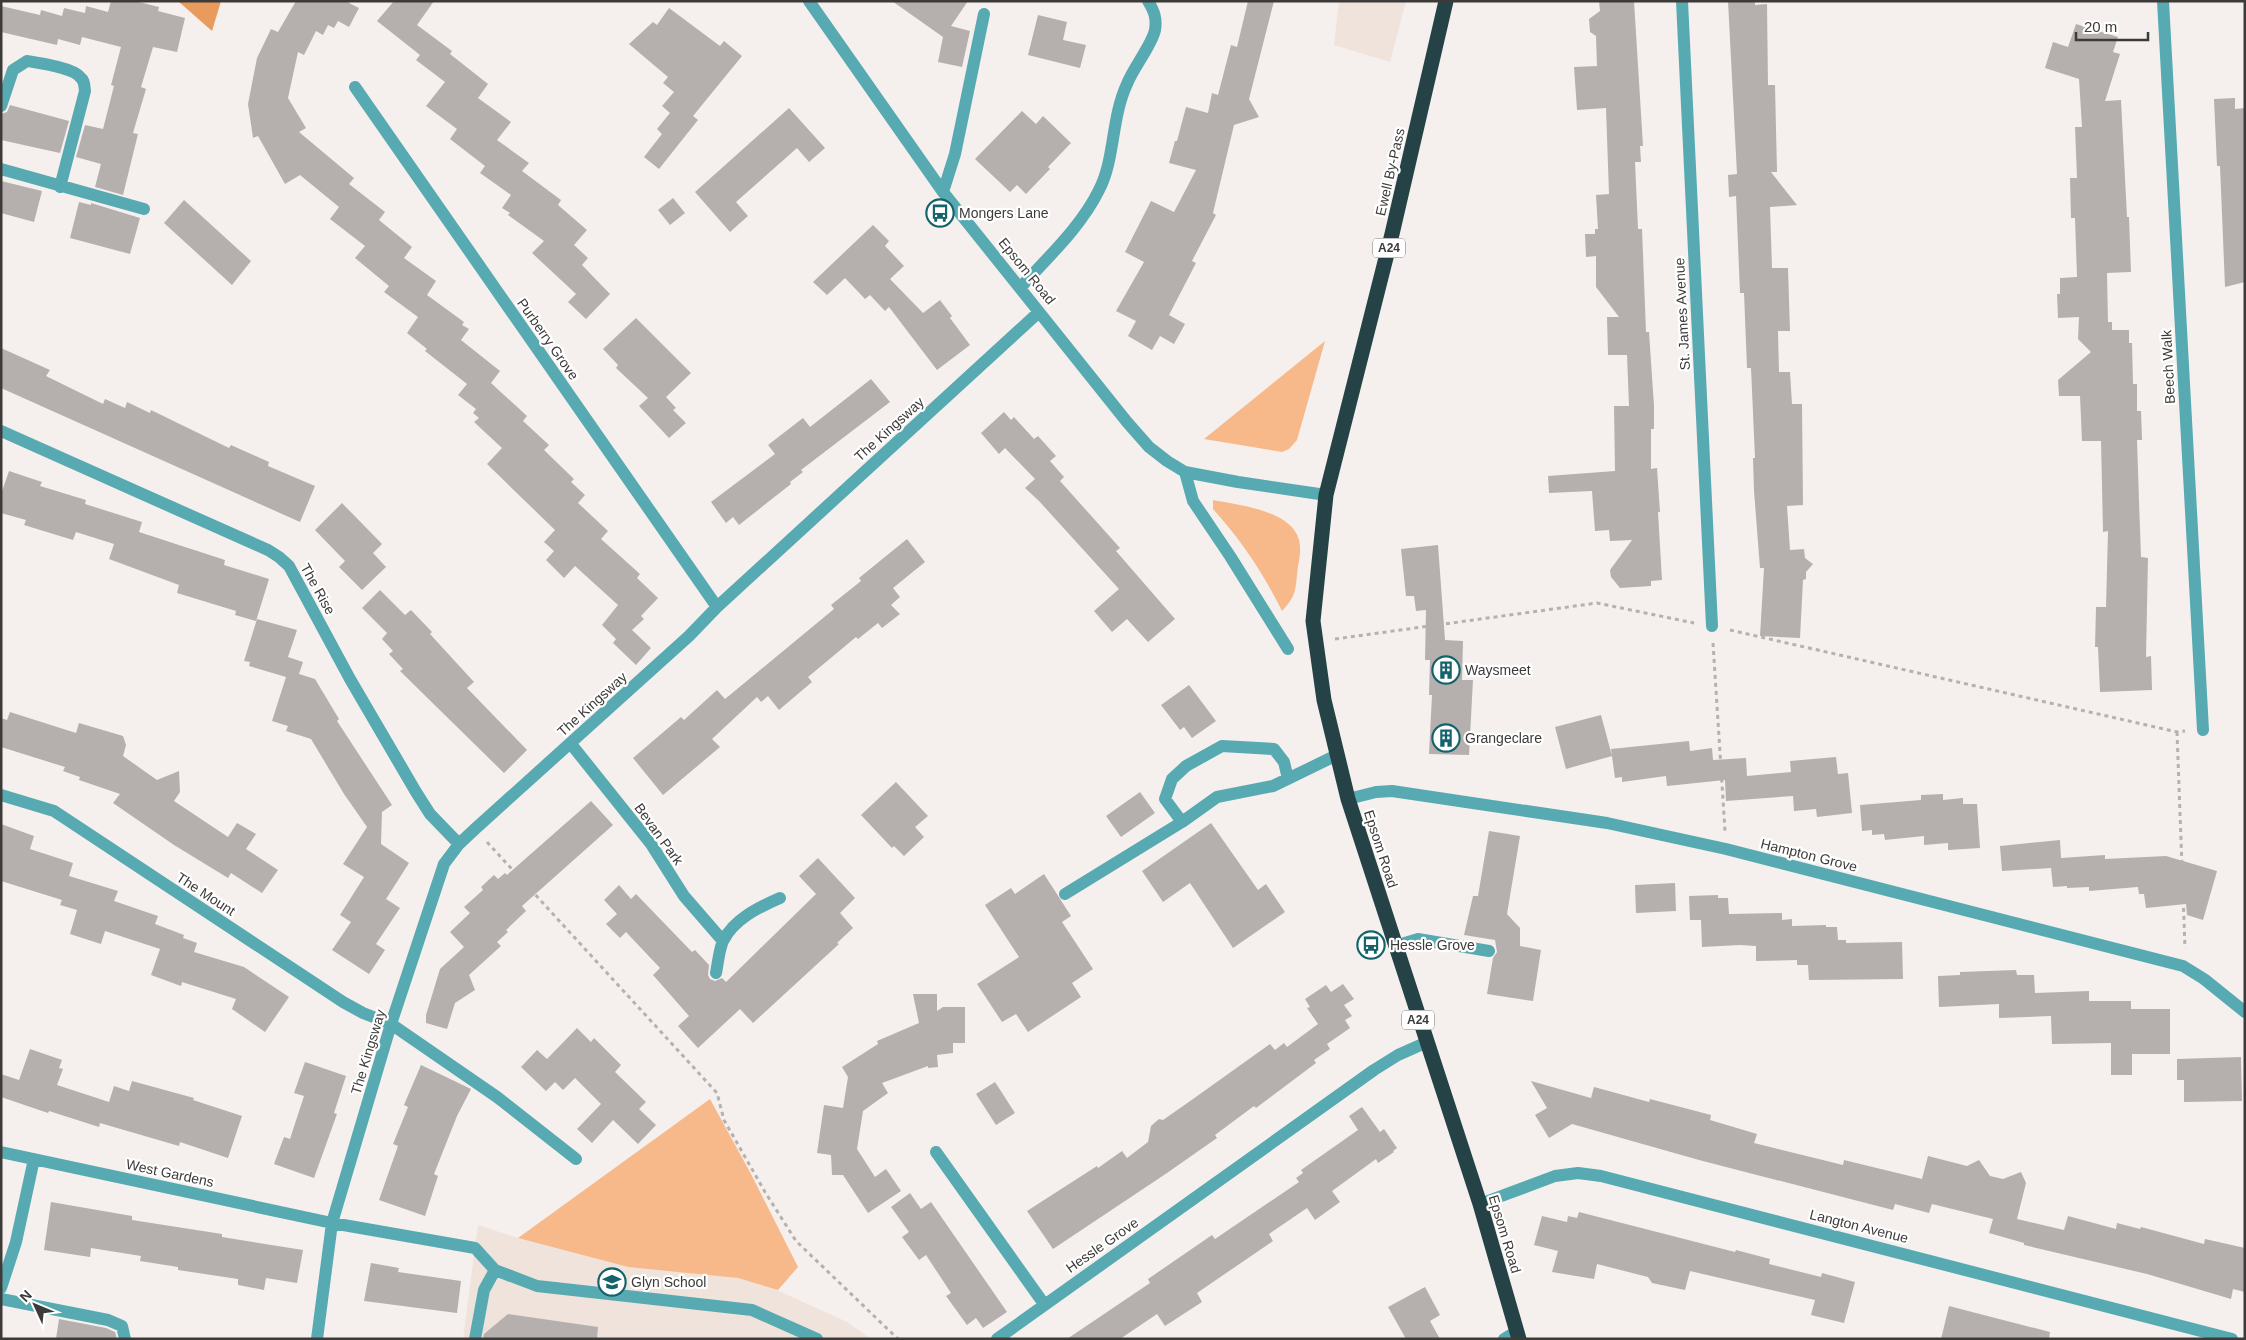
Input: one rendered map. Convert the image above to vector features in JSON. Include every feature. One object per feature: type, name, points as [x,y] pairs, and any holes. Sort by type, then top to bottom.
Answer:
[{"type":"highway","name":"Ewell By-Pass","points":[[1326,495],[1395,224],[1446,1]]},
{"type":"highway","name":"Epsom Road","points":[[1326,495],[1313,621],[1324,700],[1348,799],[1425,1043],[1480,1204],[1514,1336]]},
{"type":"street","name":"Epsom Road","points":[[809,1],[943,192],[1149,447],[1166,461],[1185,472],[1326,495]]},
{"type":"street","points":[[1020,288],[1070,231],[1100,190],[1108,167],[1113,128],[1119,104],[1126,84],[1155,32],[1156,16],[1148,1]]},
{"type":"street","name":"St. James Avenue","points":[[1682,1],[1712,626]]},
{"type":"street","name":"Beech Walk","points":[[2163,1],[2203,730]]},
{"type":"street","points":[[943,192],[955,154],[984,14]]},
{"type":"street","points":[[1,106],[13,70],[27,61],[72,72],[82,78],[84,91],[60,187]]},
{"type":"street","name":"Purberry Grove","points":[[355,88],[717,607]]},
{"type":"street","points":[[1,170],[144,209]]},
{"type":"street","name":"The Kingsway","points":[[317,1339],[332,1223],[391,1024],[444,864],[459,844],[475,829],[689,636],[717,607],[1039,312]]},
{"type":"street","name":"The Rise","points":[[1,431],[280,557],[289,566],[350,679],[416,792],[430,814],[459,844]]},
{"type":"street","points":[[1185,472],[1193,501],[1288,649]]},
{"type":"street","name":"Bevan Park","points":[[571,744],[652,844],[684,896],[723,941]]},
{"type":"street","points":[[1182,822],[1165,798],[1172,778],[1186,766],[1222,746],[1274,748],[1284,762],[1288,779]]},
{"type":"street","points":[[1065,894],[1182,822],[1217,797],[1273,786],[1337,755]]},
{"type":"street","name":"Hampton Grove","points":[[1348,799],[1376,792],[1392,791],[1607,822],[1726,850],[2186,968],[2204,979],[2245,1012]]},
{"type":"street","name":"The Mount","points":[[1,795],[54,811],[343,1002],[391,1024],[497,1097],[576,1159]]},
{"type":"street","points":[[716,973],[723,941],[748,914],[780,898]]},
{"type":"street","points":[[1395,946],[1418,939],[1489,951]]},
{"type":"street","name":"Hessle Grove","points":[[997,1339],[1374,1070],[1398,1055],[1425,1043]]},
{"type":"street","name":"West Gardens","points":[[1,1152],[332,1223]]},
{"type":"street","points":[[936,1152],[1044,1304]]},
{"type":"street","points":[[1,1288],[16,1242],[34,1159]]},
{"type":"street","name":"Langton Avenue","points":[[1480,1204],[1555,1176],[1578,1174],[1601,1176],[2232,1339]]},
{"type":"street","points":[[332,1223],[475,1248],[495,1270],[537,1286],[752,1310],[817,1339]]},
{"type":"street","points":[[476,1339],[484,1290],[495,1270]]},
{"type":"street","points":[[1,1299],[108,1320],[122,1326],[125,1339]]},
{"type":"path","points":[[1316,642],[1597,603],[1712,626],[2178,732],[2203,730]]},
{"type":"path","points":[[1712,626],[1726,850]]},
{"type":"path","points":[[2178,732],[2186,968]]},
{"type":"path","points":[[475,829],[718,1093],[724,1120],[765,1192],[796,1241],[898,1339]]},
{"type":"shaded area","points":[[178,1],[221,1],[212,31]]},
{"type":"shaded area","points":[[1339,1],[1406,1],[1390,62],[1334,45]]},
{"type":"shaded area","points":[[1325,341],[1297,440],[1289,449],[1282,452],[1204,439]]},
{"type":"shaded area","points":[[1213,500],[1249,507],[1275,515],[1294,530],[1299,540],[1300,550],[1296,586],[1291,600],[1282,611],[1251,558],[1213,509]]},
{"type":"shaded area","points":[[710,1099],[751,1174],[798,1267],[778,1290],[738,1278],[628,1267],[518,1238]]},
{"type":"shaded area","name":"Glyn School","points":[[478,1225],[518,1238],[628,1267],[738,1278],[768,1286],[847,1322],[871,1339],[463,1339]]},
{"type":"building","points":[[111,1],[135,1],[159,7],[158,11],[185,18],[177,52],[153,47],[141,87],[146,89],[133,133],[138,134],[123,195],[95,187],[101,164],[76,157],[85,125],[103,129],[114,86],[111,85],[121,47],[82,37],[80,45],[58,39],[57,45],[1,32],[1,6],[40,15],[41,10],[62,16],[64,8],[85,13],[86,6],[108,12]]},
{"type":"building","points":[[296,1],[349,1],[349,3],[359,8],[349,27],[338,21],[334,28],[328,25],[323,35],[316,31],[304,55],[298,52],[288,98],[306,128],[299,132],[354,178],[349,184],[385,212],[379,220],[412,247],[404,258],[436,281],[427,295],[464,322],[462,325],[469,329],[461,340],[500,371],[491,383],[527,416],[523,421],[549,445],[544,450],[574,479],[571,482],[585,495],[578,503],[608,531],[601,539],[640,574],[637,578],[658,598],[641,616],[644,619],[632,630],[651,648],[636,665],[613,643],[616,639],[602,625],[618,605],[575,566],[564,578],[546,560],[554,551],[544,542],[555,530],[487,464],[502,448],[474,422],[479,418],[473,413],[476,409],[458,395],[467,384],[425,351],[427,349],[407,333],[418,317],[384,292],[389,286],[355,258],[365,246],[330,219],[339,207],[300,175],[285,184],[258,136],[253,138],[248,104],[257,58],[271,29],[278,32]]},
{"type":"building","points":[[394,1],[434,1],[417,25],[452,51],[450,54],[488,84],[478,98],[511,122],[497,140],[529,163],[522,171],[561,200],[558,205],[587,230],[574,245],[588,258],[582,265],[610,294],[586,319],[568,302],[576,294],[532,253],[544,241],[508,215],[510,213],[502,208],[511,195],[480,173],[485,166],[450,139],[457,129],[426,106],[445,82],[416,60],[420,55],[377,21]]},
{"type":"building","points":[[892,1],[968,1],[951,26],[970,31],[962,67],[938,62],[943,37]]},
{"type":"building","points":[[1248,1],[1274,1],[1249,99],[1259,117],[1234,125],[1213,213],[1216,215],[1192,261],[1196,263],[1169,315],[1185,324],[1174,344],[1160,336],[1152,350],[1128,336],[1136,321],[1116,311],[1144,262],[1125,252],[1151,201],[1174,212],[1196,170],[1169,163],[1175,141],[1177,141],[1186,107],[1208,113],[1212,93],[1218,95],[1231,45],[1237,47]]},
{"type":"building","points":[[1599,1],[1634,1],[1643,146],[1640,146],[1641,162],[1635,162],[1638,229],[1642,229],[1646,332],[1649,332],[1654,406],[1654,429],[1651,429],[1651,469],[1657,468],[1660,512],[1658,512],[1662,580],[1651,581],[1651,586],[1620,588],[1611,577],[1610,570],[1632,540],[1610,541],[1609,530],[1595,531],[1592,491],[1549,493],[1548,476],[1615,471],[1614,406],[1629,406],[1627,355],[1608,355],[1607,317],[1619,317],[1596,287],[1596,256],[1586,257],[1585,234],[1595,234],[1595,229],[1598,229],[1596,195],[1609,194],[1606,108],[1577,110],[1574,67],[1597,66],[1596,36],[1590,32],[1589,19],[1600,11]]},
{"type":"building","points":[[1728,1],[1755,1],[1755,5],[1767,4],[1768,85],[1775,85],[1777,172],[1771,172],[1797,205],[1770,207],[1772,268],[1788,268],[1790,331],[1778,331],[1779,372],[1790,372],[1792,404],[1802,404],[1803,505],[1787,506],[1790,550],[1804,549],[1805,558],[1813,564],[1806,572],[1806,579],[1803,580],[1800,638],[1760,636],[1764,568],[1760,568],[1754,491],[1753,458],[1755,458],[1751,368],[1747,368],[1744,293],[1740,293],[1736,196],[1729,197],[1728,175],[1737,174]]},
{"type":"building","points":[[669,8],[720,46],[724,41],[742,56],[693,116],[698,120],[659,169],[644,157],[662,134],[657,129],[670,113],[662,106],[674,92],[663,83],[668,77],[629,44],[653,22],[657,25]]},
{"type":"building","points":[[1038,15],[1067,22],[1063,40],[1086,45],[1080,68],[1028,55]]},
{"type":"building","points":[[2076,24],[2118,37],[2113,52],[2120,54],[2105,101],[2121,100],[2131,272],[2107,273],[2108,322],[2112,322],[2112,330],[2129,330],[2129,343],[2132,343],[2133,384],[2137,384],[2137,411],[2141,411],[2142,440],[2137,440],[2141,557],[2148,558],[2146,657],[2151,656],[2152,690],[2100,692],[2098,647],[2095,647],[2096,607],[2106,607],[2108,531],[2103,532],[2101,441],[2082,441],[2080,396],[2059,396],[2058,380],[2091,352],[2078,339],[2079,317],[2058,318],[2057,294],[2060,294],[2060,278],[2077,277],[2075,218],[2071,218],[2070,178],[2077,178],[2075,127],[2082,127],[2079,79],[2045,68],[2053,42],[2068,47]]},
{"type":"building","points":[[2235,98],[2235,109],[2245,108],[2245,282],[2225,287],[2220,166],[2217,166],[2214,99]]},
{"type":"building","points":[[10,105],[69,121],[60,153],[1,140],[1,114],[7,112]]},
{"type":"building","points":[[789,108],[825,148],[809,162],[797,148],[736,202],[748,216],[730,232],[695,192]]},
{"type":"building","points":[[1022,111],[1036,124],[1043,116],[1071,143],[1026,194],[1017,185],[1010,192],[975,159]]},
{"type":"building","points":[[1,181],[42,191],[34,222],[1,213]]},
{"type":"building","points":[[673,198],[685,213],[670,225],[658,210]]},
{"type":"building","points":[[184,200],[251,261],[232,285],[164,223]]},
{"type":"building","points":[[79,202],[91,205],[91,203],[140,218],[130,254],[70,238]]},
{"type":"building","points":[[873,225],[889,241],[885,246],[904,266],[890,279],[923,313],[940,300],[952,316],[950,318],[970,345],[937,370],[889,307],[885,311],[870,295],[865,299],[845,278],[827,295],[813,282]]},
{"type":"building","points":[[636,318],[691,373],[666,397],[676,408],[673,410],[686,423],[669,438],[639,406],[648,398],[616,368],[618,365],[603,349]]},
{"type":"building","points":[[1,348],[50,370],[46,376],[103,404],[105,399],[125,408],[127,402],[150,413],[151,410],[229,448],[231,445],[269,462],[268,466],[315,486],[300,522],[1,388]]},
{"type":"building","points":[[871,379],[890,402],[801,470],[803,472],[790,482],[791,484],[739,525],[733,517],[726,523],[711,502],[775,454],[768,445],[803,418],[810,427]]},
{"type":"building","points":[[1004,412],[1011,420],[1014,417],[1034,439],[1038,436],[1056,456],[1050,461],[1064,477],[1060,481],[1120,548],[1116,551],[1175,619],[1148,642],[1127,619],[1112,632],[1094,611],[1119,589],[1025,488],[1035,479],[1005,448],[999,454],[981,433]]},
{"type":"building","points":[[9,471],[42,482],[40,486],[86,500],[85,504],[142,522],[139,532],[225,560],[224,565],[269,579],[256,621],[235,615],[236,611],[177,593],[179,585],[109,559],[114,544],[76,532],[73,540],[24,525],[26,520],[1,513],[1,494]]},
{"type":"building","points":[[342,503],[382,544],[373,553],[386,567],[362,590],[339,567],[345,561],[315,530]]},
{"type":"building","points":[[907,539],[925,562],[893,588],[900,597],[891,605],[900,614],[882,628],[878,623],[858,639],[856,637],[808,677],[812,682],[779,710],[768,696],[761,702],[757,697],[712,739],[720,747],[663,795],[633,758],[681,717],[684,720],[717,690],[725,699],[834,609],[831,605],[861,581],[859,578]]},
{"type":"building","points":[[1438,545],[1445,640],[1463,641],[1462,680],[1473,680],[1469,755],[1429,754],[1432,695],[1429,695],[1430,660],[1425,660],[1426,610],[1416,611],[1414,596],[1406,596],[1401,549]]},
{"type":"building","points":[[380,590],[405,615],[411,610],[432,632],[430,634],[474,682],[467,688],[527,750],[504,773],[400,671],[403,669],[389,654],[393,651],[382,639],[387,633],[362,608]]},
{"type":"building","points":[[257,619],[297,630],[288,657],[303,662],[299,674],[315,679],[339,719],[337,721],[392,805],[382,812],[381,844],[409,863],[386,899],[400,908],[376,944],[385,950],[369,974],[332,950],[351,922],[340,915],[364,877],[343,864],[367,827],[344,794],[311,739],[286,731],[288,726],[272,721],[286,677],[249,666],[250,662],[244,661]]},
{"type":"building","points":[[1189,685],[1216,721],[1192,738],[1184,727],[1180,730],[1161,705]]},
{"type":"building","points":[[10,712],[76,733],[79,723],[123,736],[126,745],[123,756],[157,780],[179,771],[180,792],[174,801],[228,837],[237,823],[256,834],[246,849],[278,870],[262,893],[231,873],[228,878],[174,845],[113,803],[120,794],[79,780],[80,777],[63,771],[65,767],[1,747],[1,718],[7,720]]},
{"type":"building","points":[[1601,715],[1612,756],[1566,769],[1555,727]]},
{"type":"building","points":[[1689,741],[1690,751],[1712,748],[1713,760],[1746,758],[1747,776],[1791,772],[1790,761],[1836,757],[1838,774],[1848,773],[1852,813],[1817,817],[1816,809],[1794,811],[1793,796],[1726,801],[1725,780],[1667,786],[1666,776],[1622,782],[1622,777],[1615,778],[1611,749]]},
{"type":"building","points":[[896,782],[928,816],[915,827],[924,837],[904,856],[894,846],[892,848],[861,815]]},
{"type":"building","points":[[1140,792],[1155,813],[1121,837],[1106,816]]},
{"type":"building","points":[[1943,794],[1943,800],[1963,798],[1963,804],[1977,804],[1980,848],[1948,850],[1948,843],[1924,845],[1924,836],[1885,840],[1884,834],[1872,835],[1872,830],[1862,831],[1860,805],[1921,800],[1921,795]]},
{"type":"building","points":[[591,801],[613,825],[522,906],[526,911],[506,930],[508,932],[497,942],[501,946],[469,975],[475,990],[455,1003],[447,1029],[426,1023],[426,1015],[440,969],[464,947],[450,932],[470,913],[464,907],[483,890],[481,887],[494,875],[498,879],[505,873],[507,875]]},
{"type":"building","points":[[1211,823],[1258,890],[1266,884],[1285,912],[1233,948],[1190,883],[1163,902],[1142,871]]},
{"type":"building","points":[[1,824],[34,836],[30,849],[73,863],[69,876],[118,891],[114,901],[158,916],[155,924],[184,935],[183,938],[197,943],[194,952],[244,967],[289,997],[265,1032],[232,1009],[236,999],[182,982],[181,986],[151,975],[160,949],[105,931],[101,944],[70,934],[77,910],[60,905],[62,900],[1,881]]},
{"type":"building","points":[[1489,831],[1520,836],[1507,914],[1520,928],[1520,946],[1541,950],[1533,1001],[1487,994],[1493,958],[1497,952],[1495,940],[1464,935],[1473,896],[1478,896]]},
{"type":"building","points":[[2060,840],[2061,858],[2105,855],[2105,859],[2166,856],[2217,871],[2203,920],[2187,915],[2186,904],[2146,908],[2144,894],[2139,894],[2138,887],[2089,891],[2089,887],[2053,887],[2051,868],[2002,871],[2000,846]]},
{"type":"building","points":[[818,858],[855,898],[840,913],[853,928],[837,943],[839,944],[753,1023],[740,1009],[698,1048],[678,1026],[689,1016],[653,975],[660,968],[626,932],[620,938],[606,924],[617,914],[604,900],[619,885],[631,899],[636,894],[692,952],[695,950],[709,965],[708,975],[710,979],[715,981],[722,978],[726,982],[816,894],[799,876]]},
{"type":"building","points":[[1044,874],[1071,916],[1062,922],[1093,969],[1072,983],[1081,997],[1028,1032],[1016,1014],[1002,1022],[977,984],[1019,957],[985,905],[1011,888],[1015,894]]},
{"type":"building","points":[[1675,883],[1676,911],[1636,913],[1635,885]]},
{"type":"building","points":[[1718,895],[1718,898],[1728,898],[1729,914],[1782,913],[1782,920],[1792,919],[1792,926],[1826,925],[1826,927],[1837,927],[1838,940],[1846,940],[1846,943],[1902,942],[1903,979],[1809,980],[1808,965],[1797,965],[1797,960],[1756,961],[1756,946],[1702,947],[1701,920],[1690,920],[1689,896]]},
{"type":"building","points":[[2016,970],[2017,975],[2034,975],[2035,993],[2089,991],[2089,1001],[2131,1001],[2131,1009],[2170,1009],[2170,1054],[2132,1054],[2132,1075],[2111,1075],[2111,1043],[2052,1044],[2051,1016],[1999,1018],[1999,1004],[1939,1007],[1938,976],[1960,975],[1960,972]]},
{"type":"building","points":[[1343,984],[1354,999],[1344,1005],[1352,1016],[1345,1020],[1350,1028],[1327,1044],[1330,1049],[1314,1060],[1316,1063],[1256,1108],[1254,1106],[1215,1135],[1217,1138],[1053,1249],[1027,1211],[1097,1166],[1098,1168],[1122,1151],[1127,1158],[1148,1142],[1151,1126],[1159,1119],[1163,1120],[1270,1044],[1275,1050],[1284,1043],[1287,1047],[1318,1024],[1307,1008],[1310,1007],[1305,999],[1326,985],[1331,992]]},
{"type":"building","points":[[913,994],[937,994],[937,1011],[943,1007],[965,1007],[965,1043],[953,1043],[953,1053],[937,1055],[938,1067],[928,1068],[928,1066],[882,1083],[888,1093],[863,1111],[857,1149],[875,1177],[886,1169],[901,1191],[868,1213],[843,1175],[832,1175],[831,1155],[817,1153],[824,1105],[843,1108],[848,1077],[842,1067],[878,1044],[877,1041],[919,1023]]},
{"type":"building","points":[[577,1028],[591,1042],[594,1038],[621,1065],[615,1072],[646,1102],[639,1109],[656,1125],[638,1144],[613,1120],[592,1143],[577,1129],[601,1104],[575,1078],[563,1090],[555,1082],[546,1091],[521,1067],[537,1050],[547,1059]]},
{"type":"building","points":[[30,1049],[62,1060],[59,1068],[63,1069],[57,1085],[109,1102],[114,1086],[129,1091],[132,1081],[194,1098],[193,1100],[242,1116],[228,1158],[180,1142],[179,1146],[100,1123],[99,1127],[49,1111],[48,1113],[1,1097],[1,1074],[19,1080]]},
{"type":"building","points":[[2241,1057],[2242,1101],[2184,1102],[2184,1080],[2177,1080],[2177,1059]]},
{"type":"building","points":[[305,1062],[346,1076],[334,1113],[337,1114],[314,1178],[274,1164],[284,1137],[290,1139],[304,1096],[294,1093]]},
{"type":"building","points":[[421,1065],[471,1089],[457,1116],[434,1174],[438,1176],[425,1216],[379,1200],[398,1146],[393,1144],[408,1107],[404,1105]]},
{"type":"building","points":[[1531,1081],[1591,1098],[1594,1087],[1649,1102],[1650,1099],[1711,1115],[1710,1120],[1757,1134],[1754,1143],[1843,1165],[1844,1160],[1922,1179],[1928,1156],[1967,1166],[1979,1160],[1990,1176],[2003,1179],[2021,1172],[2026,1183],[2017,1219],[2064,1230],[2068,1216],[2116,1229],[2117,1223],[2140,1229],[2141,1227],[2204,1244],[2205,1239],[2245,1248],[2245,1292],[2233,1289],[2231,1299],[2147,1274],[2024,1245],[2024,1243],[1989,1233],[1993,1219],[1932,1204],[1929,1213],[1895,1204],[1893,1210],[1699,1160],[1572,1124],[1549,1138],[1535,1115],[1547,1108]]},
{"type":"building","points":[[995,1082],[1015,1113],[996,1125],[976,1094]]},
{"type":"building","points":[[1362,1107],[1380,1132],[1384,1129],[1397,1148],[1378,1163],[1376,1159],[1332,1191],[1340,1202],[1315,1220],[1307,1208],[1269,1234],[1273,1241],[1197,1293],[1202,1302],[1165,1326],[1157,1314],[1120,1339],[1067,1339],[1150,1283],[1148,1279],[1212,1235],[1215,1239],[1299,1182],[1296,1178],[1303,1173],[1301,1170],[1358,1130],[1349,1116]]},
{"type":"building","points":[[910,1193],[921,1209],[931,1202],[1007,1312],[983,1328],[976,1318],[967,1325],[946,1296],[951,1293],[926,1255],[919,1260],[902,1237],[909,1232],[891,1207]]},
{"type":"building","points":[[51,1202],[132,1216],[132,1220],[222,1234],[222,1237],[303,1250],[297,1283],[266,1278],[264,1290],[238,1285],[238,1279],[178,1270],[178,1267],[140,1261],[141,1256],[91,1248],[90,1257],[44,1250]]},
{"type":"building","points":[[1579,1212],[1735,1252],[1736,1250],[1770,1259],[1769,1264],[1821,1277],[1822,1273],[1855,1282],[1844,1323],[1811,1315],[1815,1300],[1690,1271],[1685,1290],[1652,1283],[1648,1277],[1597,1264],[1594,1279],[1552,1272],[1558,1251],[1534,1245],[1542,1216],[1567,1222],[1568,1216],[1577,1218]]},
{"type":"building","points":[[371,1263],[399,1268],[398,1272],[461,1281],[457,1313],[364,1301]]},
{"type":"building","points":[[1425,1287],[1440,1315],[1430,1321],[1440,1339],[1406,1339],[1388,1307]]},
{"type":"building","points":[[1949,1306],[2050,1332],[2049,1339],[1941,1339]]},
{"type":"building","points":[[508,1314],[598,1327],[597,1339],[483,1339],[484,1334]]},
{"type":"building","points":[[59,1319],[106,1328],[115,1332],[117,1339],[56,1339]]},
{"type":"place","name":"Mongers Lane","points":[[940,213]]},
{"type":"place","name":"Waysmeet","points":[[1446,670]]},
{"type":"place","name":"Grangeclare","points":[[1446,738]]},
{"type":"place","name":"Hessle Grove","points":[[1371,945]]},
{"type":"place","name":"Glyn School","points":[[612,1282]]}]
